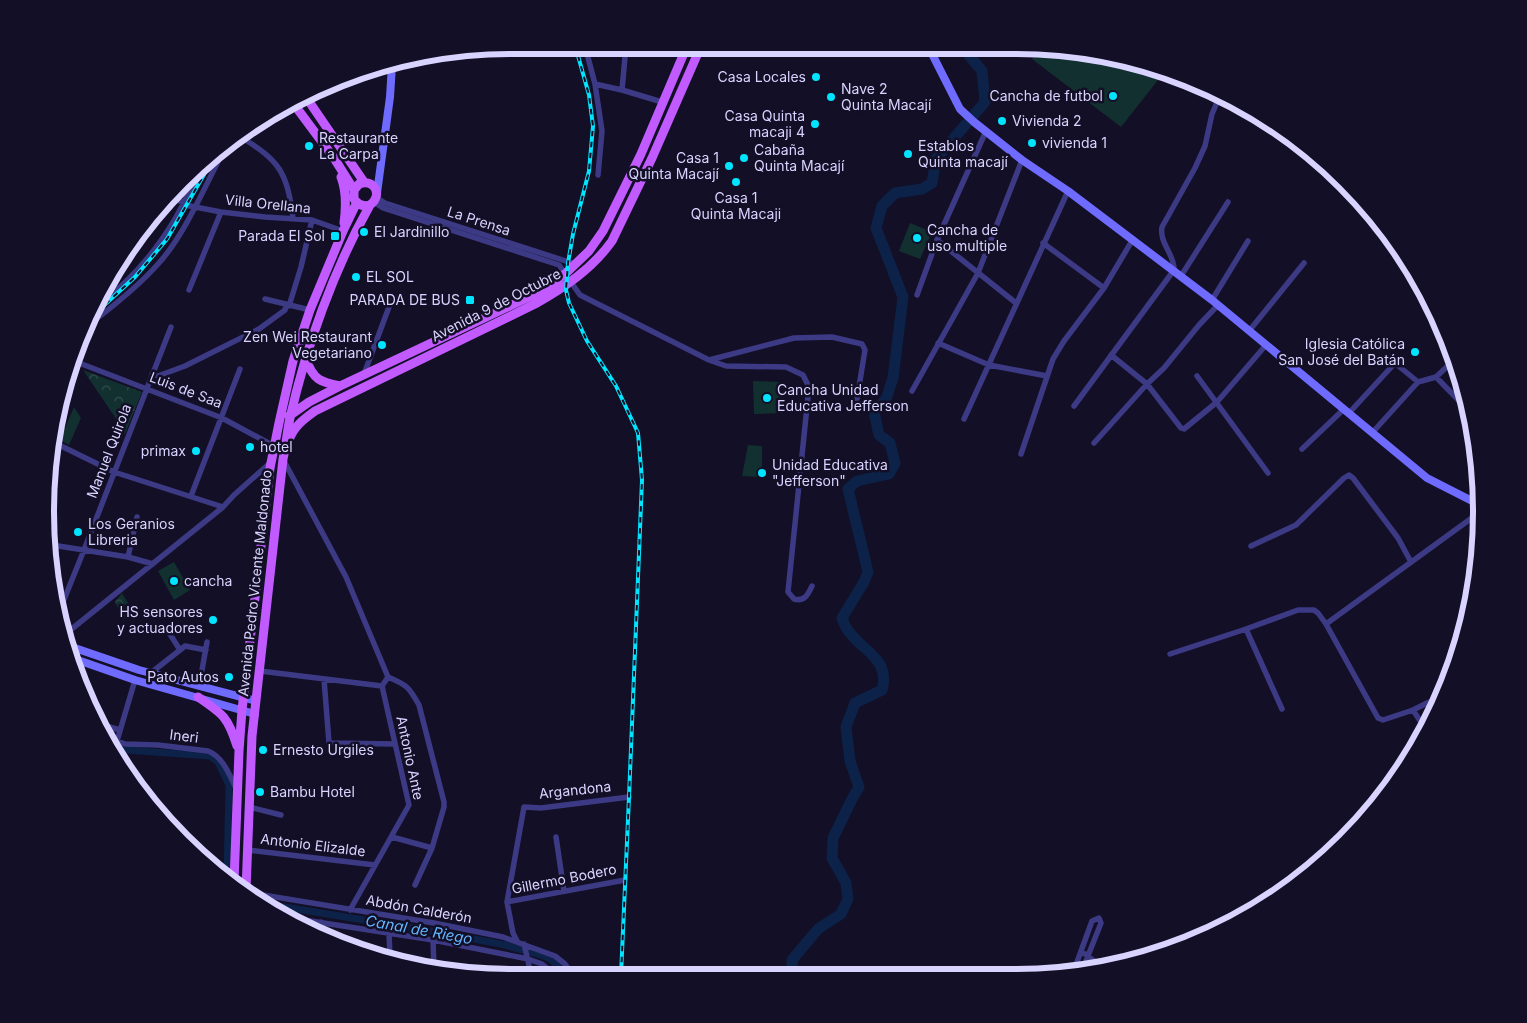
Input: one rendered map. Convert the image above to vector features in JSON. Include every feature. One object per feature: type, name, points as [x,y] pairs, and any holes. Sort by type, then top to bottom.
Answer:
[{"type":"main road","name":"Avenida 9 de Octubre","points":[[278,423],[309,402],[531,296],[552,284],[566,273],[589,251],[603,231],[641,154],[683,54]]},
{"type":"main road","name":"Avenida 9 de Octubre","points":[[285,449],[292,432],[299,423],[315,411],[535,304],[571,282],[595,262],[612,241],[652,158],[698,54]]},
{"type":"main road","points":[[295,109],[334,158],[354,190],[354,199],[365,206],[374,200],[376,188],[364,182],[310,101]]},
{"type":"main road","points":[[334,158],[344,184],[345,213],[343,231]]},
{"type":"main road","points":[[354,190],[356,186],[364,182]]},
{"type":"main road","name":"Avenida Pedro Vicente Maldonado","points":[[246,884],[252,736],[283,459],[291,415],[321,313],[355,234],[374,200]]},
{"type":"main road","name":"Avenida Pedro Vicente Maldonado","points":[[234,876],[243,698],[271,462],[278,423],[293,361],[310,310],[357,202]]},
{"type":"main road","points":[[306,360],[310,372],[323,383],[340,386]]},
{"type":"main road","points":[[198,697],[220,712],[232,731],[239,751]]},
{"type":"street","points":[[587,54],[595,84],[602,131],[598,174]]},
{"type":"street","points":[[622,90],[625,54]]},
{"type":"street","points":[[932,54],[960,109],[974,122],[1022,160],[1068,191],[1215,302],[1427,478],[1473,501]]},
{"type":"street","points":[[374,200],[390,97],[392,69]]},
{"type":"street","points":[[595,84],[662,102]]},
{"type":"street","points":[[1074,406],[1174,270],[1174,263],[1162,236],[1162,227],[1196,168],[1205,146],[1212,114],[1218,101]]},
{"type":"street","points":[[917,295],[937,240],[986,131]]},
{"type":"street","points":[[245,140],[261,149],[282,172],[290,197],[293,218]]},
{"type":"street","points":[[97,318],[130,291],[159,263],[177,238],[192,206],[218,160]]},
{"type":"street","points":[[912,391],[978,274],[1022,160]]},
{"type":"street","points":[[107,298],[126,282],[157,246],[175,220],[194,182]]},
{"type":"street","points":[[964,419],[1068,191]]},
{"type":"street","name":"Villa Orellana","points":[[177,200],[192,206],[221,212],[312,220],[343,231]]},
{"type":"street","name":"La Prensa","points":[[374,200],[575,264]]},
{"type":"street","name":"La Prensa","points":[[374,200],[383,208],[560,265],[566,273]]},
{"type":"street","points":[[1181,276],[1228,202]]},
{"type":"street","points":[[189,290],[221,212]]},
{"type":"street","points":[[152,374],[158,376],[178,369],[259,329],[285,310],[301,267],[312,220]]},
{"type":"street","points":[[1020,454],[1053,358],[1104,288],[1133,239]]},
{"type":"street","points":[[937,240],[1016,303]]},
{"type":"street","points":[[1094,443],[1147,384],[1164,368],[1199,325],[1215,302],[1248,241]]},
{"type":"street","points":[[1044,244],[1104,288]]},
{"type":"street","points":[[1249,331],[1304,263]]},
{"type":"street","points":[[566,273],[580,295],[709,360],[726,366],[786,367],[803,375],[809,387],[788,592],[794,599],[803,599],[808,596],[812,586]]},
{"type":"street","points":[[363,376],[392,299]]},
{"type":"street","points":[[265,300],[310,310]]},
{"type":"street","name":"Manuel Quirola","points":[[63,602],[171,328]]},
{"type":"street","points":[[709,360],[794,338],[832,336],[862,344],[865,350],[857,399]]},
{"type":"street","points":[[938,343],[989,365],[1047,376]]},
{"type":"street","points":[[1111,355],[1147,384],[1182,429],[1186,428],[1217,402],[1266,345]]},
{"type":"street","name":"Luis de Saa","points":[[79,363],[222,418],[274,446],[285,449]]},
{"type":"street","points":[[1302,449],[1346,411],[1395,363],[1418,382]]},
{"type":"street","points":[[1372,433],[1418,382],[1436,378],[1449,365]]},
{"type":"street","points":[[191,496],[240,369]]},
{"type":"street","points":[[1197,376],[1268,473]]},
{"type":"street","points":[[1436,378],[1460,402]]},
{"type":"street","points":[[59,445],[114,472],[223,508]]},
{"type":"street","points":[[283,459],[346,577],[388,677],[404,684],[413,694],[419,705],[444,807],[432,848],[415,885]]},
{"type":"street","points":[[69,631],[223,508],[234,495],[271,462]]},
{"type":"street","points":[[1251,546],[1296,525],[1349,475],[1398,538],[1412,562]]},
{"type":"street","points":[[1326,624],[1473,517]]},
{"type":"street","points":[[128,557],[137,518]]},
{"type":"street","points":[[55,546],[128,557],[153,564]]},
{"type":"street","points":[[1170,654],[1298,610],[1314,610],[1326,624],[1378,718],[1382,720],[1413,710],[1432,701]]},
{"type":"street","points":[[1246,629],[1282,709]]},
{"type":"street","points":[[168,631],[180,650]]},
{"type":"street","points":[[199,687],[207,642]]},
{"type":"street","points":[[152,672],[185,646],[206,650]]},
{"type":"street","points":[[75,648],[139,670],[256,701]]},
{"type":"street","points":[[78,660],[135,680],[255,714]]},
{"type":"street","points":[[260,671],[382,686],[388,677]]},
{"type":"street","points":[[324,679],[330,743],[395,744]]},
{"type":"street","points":[[117,741],[135,680]]},
{"type":"street","name":"Antonio Ante","points":[[350,910],[409,805],[382,686]]},
{"type":"street","points":[[1413,710],[1421,723]]},
{"type":"street","points":[[108,726],[120,730]]},
{"type":"street","name":"Ineri","points":[[117,741],[125,744],[158,745],[208,751],[215,754],[230,775],[238,791]]},
{"type":"street","name":"Argandona","points":[[507,902],[524,807],[540,808],[629,797]]},
{"type":"street","points":[[249,807],[281,815]]},
{"type":"street","points":[[556,836],[564,892]]},
{"type":"street","points":[[392,837],[432,848]]},
{"type":"street","name":"Antonio Elizalde","points":[[247,850],[375,865]]},
{"type":"street","name":"Gillermo Bodero","points":[[507,902],[625,880]]},
{"type":"street","name":"Abdón Calderón","points":[[262,895],[434,923],[503,937],[555,956],[566,964],[569,969]]},
{"type":"street","points":[[507,902],[513,933],[517,941]]},
{"type":"street","points":[[1076,965],[1092,921],[1099,918],[1101,923],[1085,963]]},
{"type":"street","points":[[304,919],[433,940],[527,958],[542,964],[548,969]]},
{"type":"street","points":[[321,922],[321,927]]},
{"type":"street","points":[[390,933],[390,953]]},
{"type":"street","points":[[433,940],[434,962]]},
{"type":"street","points":[[524,945],[530,969]]},
{"type":"street","points":[[1081,952],[1095,962]]},
{"type":"green space","name":"Cancha de futbol","points":[[1035,55],[1075,58],[1134,69],[1160,77],[1121,127],[1032,59]]},
{"type":"green space","name":"Cancha de uso multiple","points":[[910,223],[932,232],[920,259],[899,251]]},
{"type":"green space","points":[[83,370],[142,392],[125,434],[115,428],[119,423]]},
{"type":"green space","name":"Cancha Unidad Educativa Jefferson","points":[[753,381],[780,382],[781,413],[754,414]]},
{"type":"green space","points":[[74,407],[81,418],[69,445],[60,440]]},
{"type":"green space","points":[[748,445],[762,446],[762,477],[742,476]]},
{"type":"green space","name":"cancha","points":[[174,562],[190,590],[174,600],[158,571]]},
{"type":"green space","points":[[122,593],[133,611],[124,619],[115,602]]},
{"type":"waterway","points":[[792,969],[792,960],[818,929],[841,914],[848,899],[846,883],[832,858],[833,838],[859,787],[850,761],[846,727],[855,703],[882,690],[884,679],[879,662],[853,637],[846,628],[842,618],[868,572],[848,489],[857,481],[889,474],[895,463],[890,443],[879,435],[874,412],[886,399],[893,378],[903,297],[876,228],[882,206],[895,193],[922,189],[932,183],[936,159],[985,102],[982,71],[968,54]]},
{"type":"waterway","name":"Canal de Riego","points":[[121,750],[210,756],[218,762],[229,785],[227,870]]},
{"type":"waterway","name":"Canal de Riego","points":[[280,906],[506,945],[551,959],[560,969]]},
{"type":"railway","points":[[578,54],[589,95],[593,126],[589,171],[573,234],[566,290],[569,303],[587,341],[616,386],[638,433],[642,480],[621,969]]},
{"type":"railway","points":[[102,307],[135,277],[167,239],[206,171]]},
{"type":"place","name":"Casa Locales","points":[[816,77]]},
{"type":"place","name":"Cancha de futbol","points":[[1113,96]]},
{"type":"place","name":"Nave 2 Quinta Macají","points":[[831,97]]},
{"type":"place","name":"Vivienda 2","points":[[1002,121]]},
{"type":"place","name":"Casa Quinta macaji 4","points":[[815,124]]},
{"type":"place","name":"vivienda 1","points":[[1032,143]]},
{"type":"place","name":"Restaurante La Carpa","points":[[309,146]]},
{"type":"place","name":"Establos Quinta macají","points":[[908,154]]},
{"type":"place","name":"Cabaña Quinta Macají","points":[[744,158]]},
{"type":"place","name":"Casa 1 Quinta Macají","points":[[729,166]]},
{"type":"place","name":"Casa 1 Quinta Macaji","points":[[736,182]]},
{"type":"place","name":"El Jardinillo","points":[[364,232]]},
{"type":"place","name":"Parada El Sol","points":[[335,236]]},
{"type":"place","name":"Cancha de uso multiple","points":[[917,238]]},
{"type":"place","name":"EL SOL","points":[[356,277]]},
{"type":"place","name":"PARADA DE BUS","points":[[470,300]]},
{"type":"place","name":"Zen Wei Restaurant Vegetariano","points":[[382,345]]},
{"type":"place","name":"Iglesia Católica San José del Batán","points":[[1415,352]]},
{"type":"place","name":"Cancha Unidad Educativa Jefferson","points":[[767,398]]},
{"type":"place","name":"hotel","points":[[250,447]]},
{"type":"place","name":"primax","points":[[196,451]]},
{"type":"place","name":"Unidad Educativa \"Jefferson\"","points":[[762,473]]},
{"type":"place","name":"Los Geranios Libreria","points":[[78,532]]},
{"type":"place","name":"cancha","points":[[174,581]]},
{"type":"place","name":"HS sensores y actuadores","points":[[213,620]]},
{"type":"place","name":"Pato Autos","points":[[229,677]]},
{"type":"place","name":"Ernesto Urgiles","points":[[263,750]]},
{"type":"place","name":"Bambu Hotel","points":[[260,792]]}]
